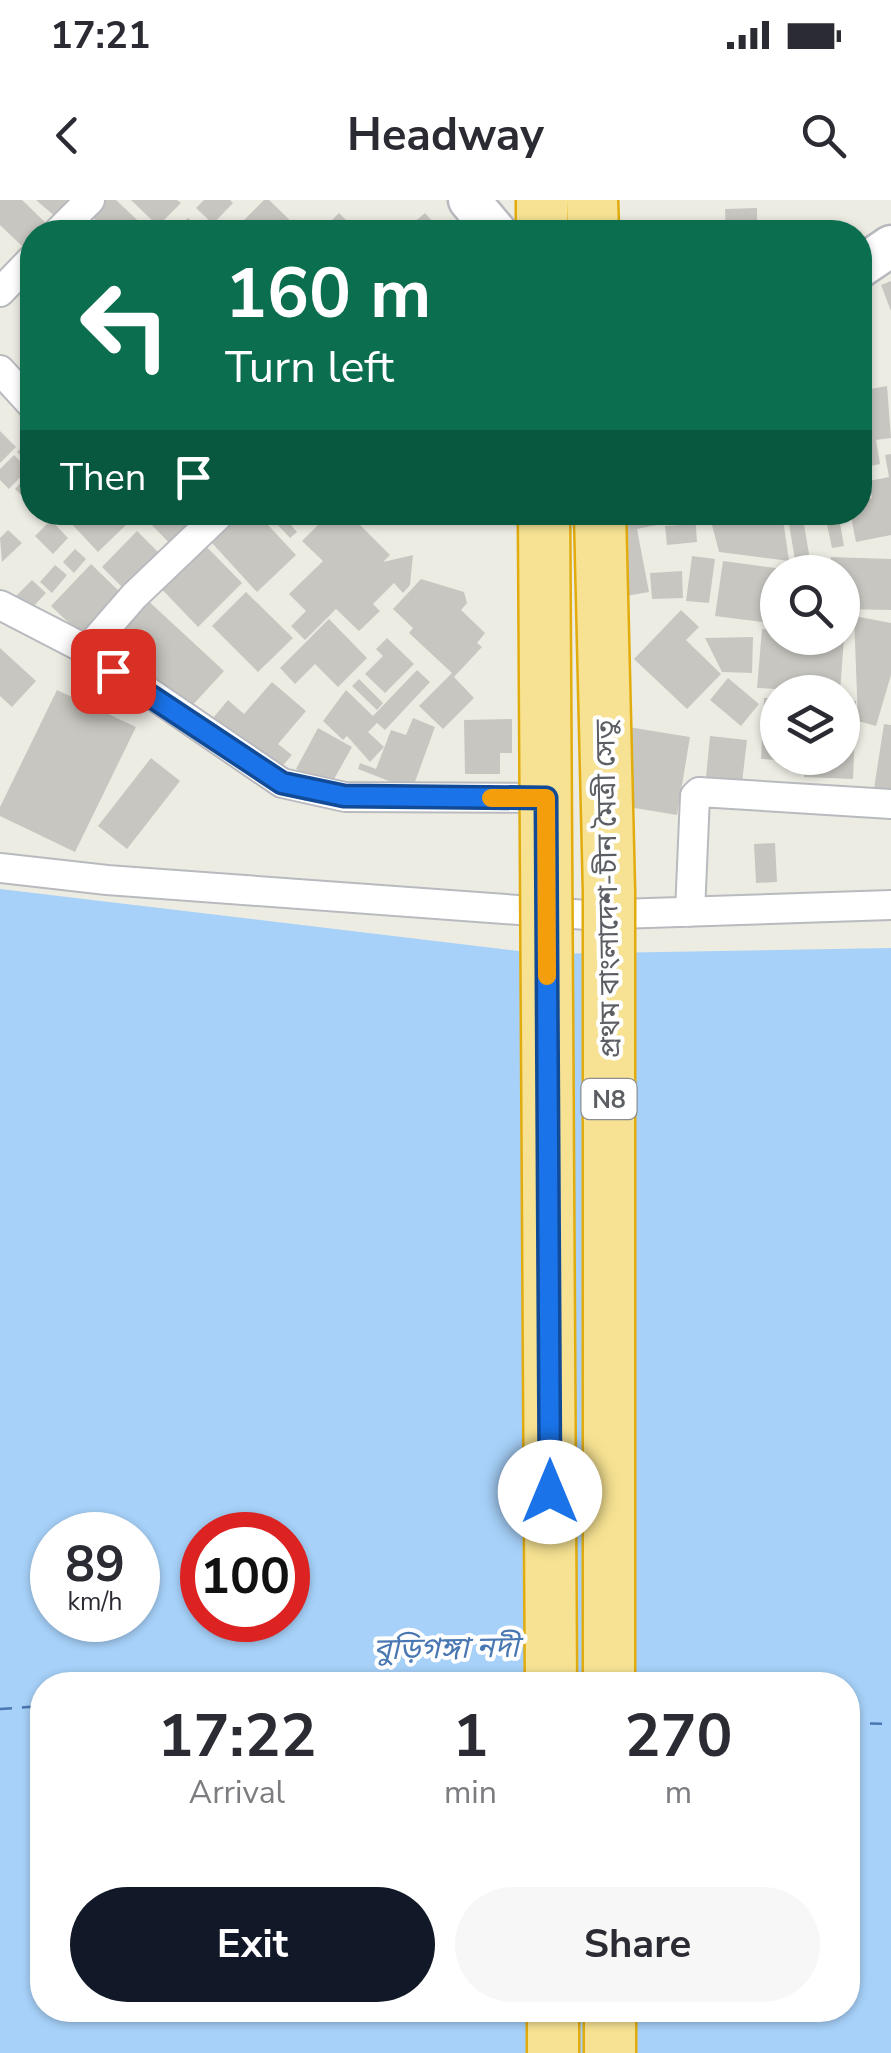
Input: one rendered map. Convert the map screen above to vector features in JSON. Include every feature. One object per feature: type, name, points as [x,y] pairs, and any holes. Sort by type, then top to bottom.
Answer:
[{"type":"highway","name":"N8","points":[[544,525],[551,1672]]},
{"type":"highway","name":"প্রথম বাংলাদেশ-চীন মৈত্রী সেতু","points":[[600,525],[609,892],[610,1672]]},
{"type":"highway","points":[[552,2022],[553,2053]]},
{"type":"highway","points":[[610,2022],[610,2053]]},
{"type":"main road","points":[[470,200],[486,220]]},
{"type":"street","points":[[70,220],[90,200]]},
{"type":"street","points":[[0,292],[20,271]]},
{"type":"street","points":[[0,370],[20,392]]},
{"type":"street","points":[[87,650],[134,596],[208,525]]},
{"type":"street","points":[[585,525],[587,915]]},
{"type":"street","points":[[0,604],[87,650],[282,783],[344,796],[546,798]]},
{"type":"street","points":[[690,912],[695,796],[700,792],[891,804]]},
{"type":"street","points":[[0,868],[107,880],[587,915],[891,905]]},
{"type":"water","name":"বুড়িগঙ্গা নদী","points":[[0,889],[544,954],[891,948],[891,2053],[0,2053]]},
{"type":"building","points":[[0,200],[22,200],[43,220],[20,220],[20,244],[0,225]]},
{"type":"building","points":[[36,200],[73,200],[57,218]]},
{"type":"building","points":[[102,200],[116,200],[137,220],[96,220],[89,214]]},
{"type":"building","points":[[131,200],[181,203],[164,220],[152,220]]},
{"type":"building","points":[[204,200],[233,203],[217,220],[209,220],[196,208]]},
{"type":"building","points":[[264,200],[269,200],[290,220],[244,220]]},
{"type":"building","points":[[757,208],[757,220],[725,220],[725,209]]},
{"type":"building","points":[[891,281],[891,311],[881,285]]},
{"type":"building","points":[[887,386],[891,438],[876,440],[880,464],[872,466],[872,389]]},
{"type":"building","points":[[0,431],[16,447],[0,463]]},
{"type":"building","points":[[891,454],[891,535],[856,542],[853,525],[872,525],[872,480],[889,477],[885,455]]},
{"type":"building","points":[[14,455],[20,461],[20,477],[9,489],[0,480],[0,469]]},
{"type":"building","points":[[46,525],[56,525],[68,538],[53,554],[35,536]]},
{"type":"building","points":[[73,525],[126,525],[98,552]]},
{"type":"building","points":[[152,525],[199,525],[175,549]]},
{"type":"building","points":[[231,525],[268,525],[296,555],[257,592],[212,543]]},
{"type":"building","points":[[278,525],[291,525],[297,532],[290,538]]},
{"type":"building","points":[[318,525],[360,525],[390,555],[383,562],[413,555],[410,585],[403,593],[394,583],[373,604],[380,611],[359,631],[336,609],[305,640],[291,626],[306,611],[289,594],[323,561],[302,541]]},
{"type":"building","points":[[613,525],[656,525],[637,529],[649,592],[626,596]]},
{"type":"building","points":[[696,525],[697,542],[667,545],[665,526]]},
{"type":"building","points":[[712,525],[784,525],[788,555],[760,557],[719,552]]},
{"type":"building","points":[[789,525],[804,525],[809,555],[794,555]]},
{"type":"building","points":[[827,525],[840,525],[844,546],[832,548]]},
{"type":"building","points":[[8,530],[22,543],[2,562],[0,538]]},
{"type":"building","points":[[137,531],[160,554],[125,590],[102,567]]},
{"type":"building","points":[[198,538],[242,583],[198,627],[154,581]]},
{"type":"building","points":[[75,549],[86,559],[74,573],[63,562]]},
{"type":"building","points":[[692,556],[715,559],[709,603],[686,601]]},
{"type":"building","points":[[860,558],[891,559],[891,610],[860,609]]},
{"type":"building","points":[[723,561],[760,566],[760,622],[715,616]]},
{"type":"building","points":[[91,564],[125,597],[86,639],[51,606]]},
{"type":"building","points":[[55,565],[67,575],[52,593],[40,582]]},
{"type":"building","points":[[682,571],[683,598],[652,599],[650,573]]},
{"type":"building","points":[[421,579],[464,592],[467,603],[461,610],[485,633],[477,643],[482,647],[454,677],[474,698],[443,729],[419,706],[452,673],[409,633],[413,628],[393,609]]},
{"type":"building","points":[[32,580],[46,593],[27,613],[13,599]]},
{"type":"building","points":[[246,592],[293,638],[258,672],[212,626]]},
{"type":"building","points":[[144,597],[224,671],[189,709],[109,635]]},
{"type":"building","points":[[681,610],[699,627],[686,640],[721,674],[687,709],[634,659]]},
{"type":"building","points":[[860,617],[891,623],[891,675],[876,726],[860,722],[860,675],[856,675]]},
{"type":"building","points":[[329,619],[367,658],[338,687],[315,664],[295,684],[280,668]]},
{"type":"building","points":[[753,637],[752,673],[722,672],[705,638]]},
{"type":"building","points":[[387,638],[414,664],[385,693],[365,674],[383,656],[376,649]]},
{"type":"building","points":[[0,648],[36,681],[12,707],[0,696]]},
{"type":"building","points":[[760,653],[843,655],[841,675],[760,675],[757,688]]},
{"type":"building","points":[[417,670],[430,682],[385,730],[377,723],[368,732],[384,747],[370,762],[347,736],[343,740],[323,721],[346,690],[373,716]]},
{"type":"building","points":[[728,678],[759,704],[741,726],[710,700]]},
{"type":"building","points":[[359,679],[383,703],[377,710],[352,686]]},
{"type":"building","points":[[272,682],[306,711],[278,744],[292,755],[277,772],[213,718],[228,700],[244,714]]},
{"type":"building","points":[[57,690],[136,727],[75,852],[0,816],[0,807]]},
{"type":"building","points":[[413,718],[435,727],[412,790],[358,769],[360,763],[376,769],[391,730],[406,735]]},
{"type":"building","points":[[512,719],[512,753],[500,753],[500,774],[465,774],[464,720]]},
{"type":"building","points":[[884,724],[891,725],[891,798],[873,795]]},
{"type":"building","points":[[628,727],[690,737],[677,815],[616,805]]},
{"type":"building","points":[[318,728],[352,747],[329,788],[296,769]]},
{"type":"building","points":[[710,736],[747,740],[741,791],[705,788]]},
{"type":"building","points":[[151,758],[180,781],[127,849],[98,826]]},
{"type":"building","points":[[804,775],[853,775],[853,779]]},
{"type":"building","points":[[775,843],[777,882],[756,883],[754,844]]},
{"type":"ferry route","points":[[0,1709],[30,1707]]},
{"type":"ferry route","points":[[860,1723],[891,1724]]},
{"type":"slow traffic","points":[[491,798],[546,798],[547,976]]},
{"type":"route","points":[[113,671],[282,783],[344,796],[546,798],[550,1492]]}]
